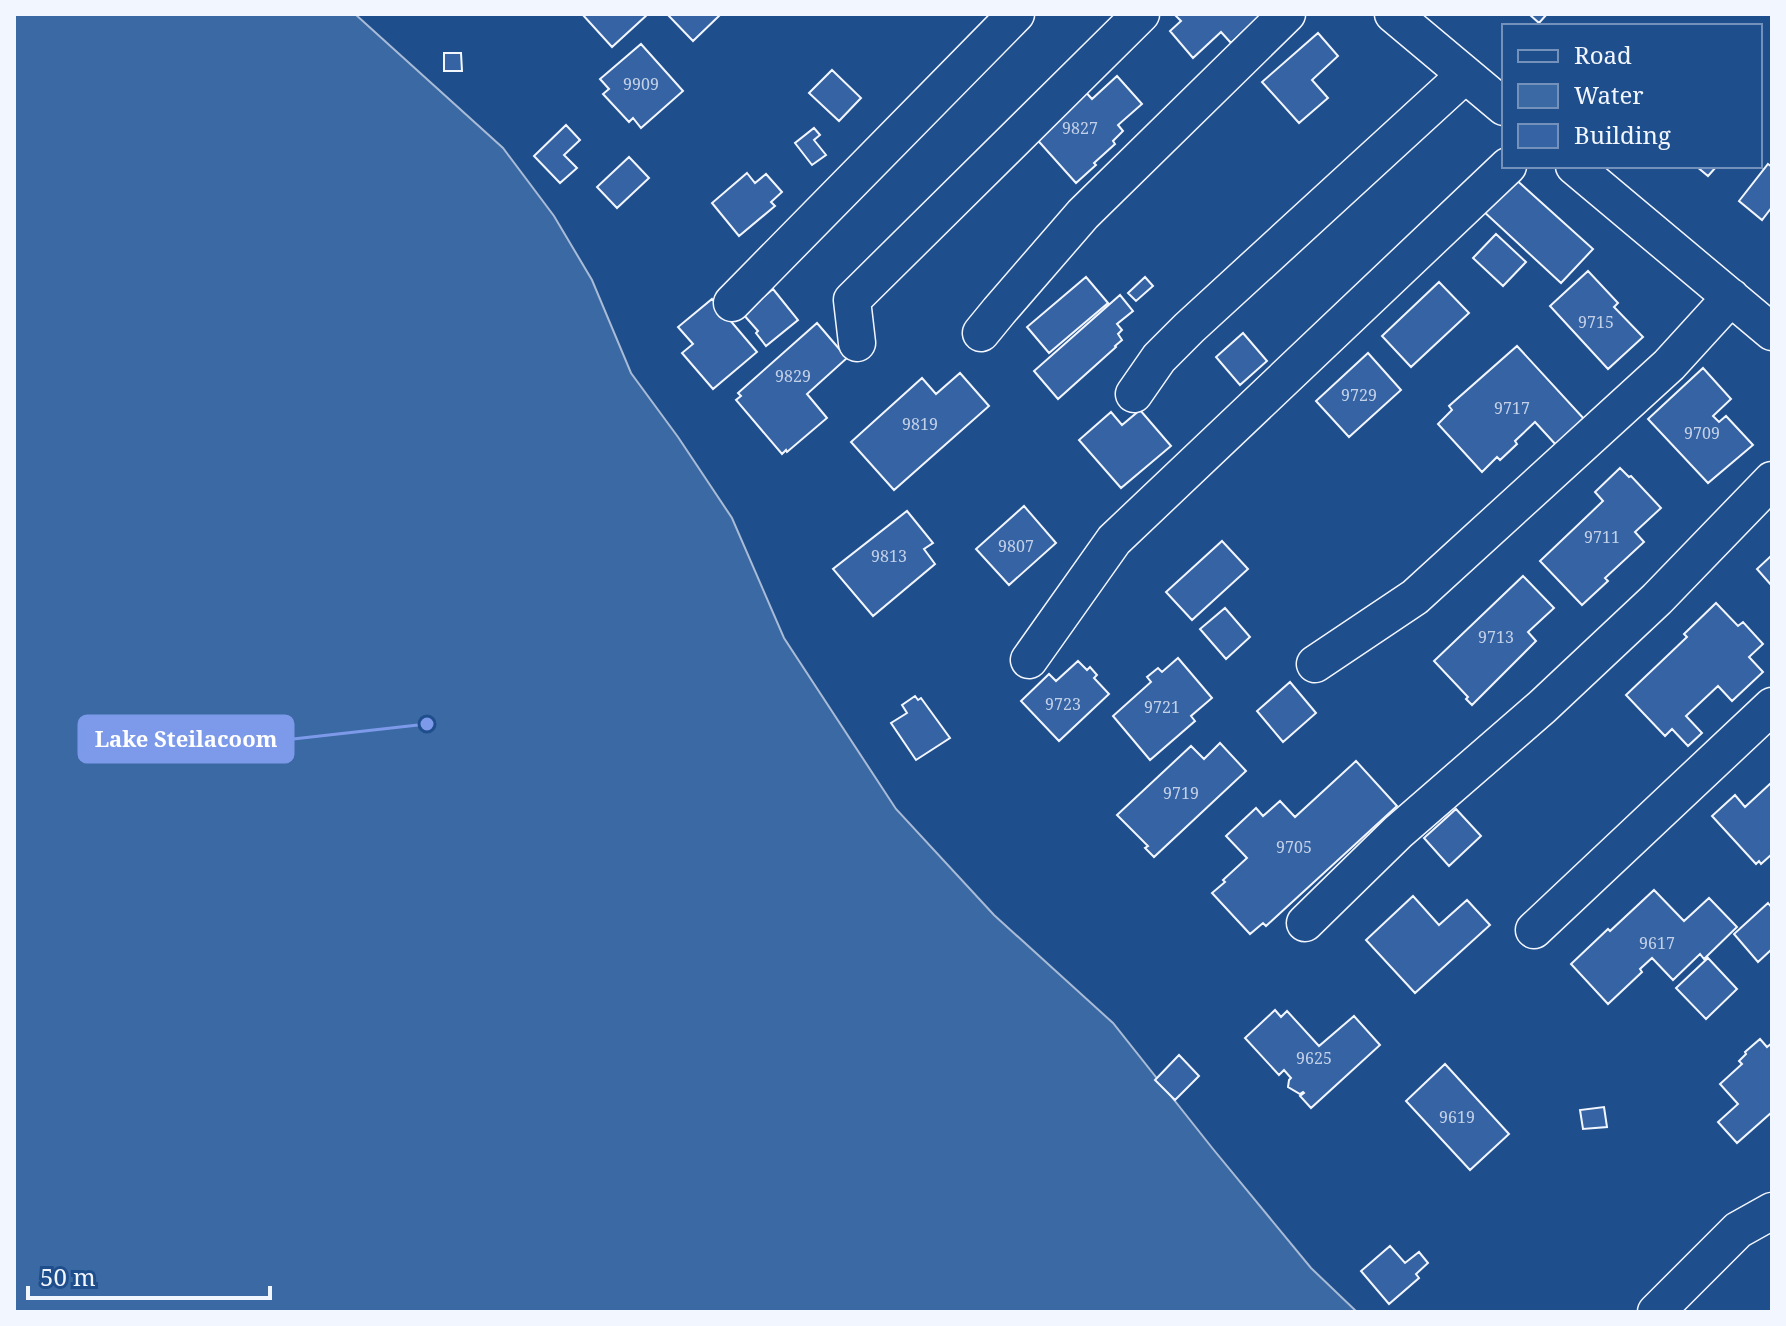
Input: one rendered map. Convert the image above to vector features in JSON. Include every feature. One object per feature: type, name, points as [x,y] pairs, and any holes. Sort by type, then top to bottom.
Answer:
[{"type":"street","points":[[732,303],[1016,14]]},
{"type":"street","points":[[857,343],[852,300],[1141,14]]},
{"type":"street","points":[[981,333],[1083,214],[1287,14]]},
{"type":"street","points":[[1393,14],[1502,105]]},
{"type":"street","points":[[1134,394],[1159,358],[1189,328],[1465,75]]},
{"type":"street","points":[[1029,660],[1114,540],[1506,168]]},
{"type":"street","points":[[1576,168],[1772,332]]},
{"type":"street","points":[[1315,664],[1415,597],[1669,365],[1731,297]]},
{"type":"street","points":[[1305,923],[1398,832],[1542,707],[1657,599],[1772,480]]},
{"type":"street","points":[[1534,930],[1772,706]]},
{"type":"street","points":[[1656,1312],[1738,1230],[1772,1211]]},
{"type":"water","points":[[14,14],[355,14],[503,148],[554,216],[592,280],[631,373],[732,518],[784,638],[896,809],[994,915],[1113,1023],[1311,1268],[1357,1312],[14,1312]]},
{"type":"building","points":[[582,14],[648,14],[612,47]]},
{"type":"building","points":[[667,14],[721,14],[693,41]]},
{"type":"building","points":[[1262,14],[1231,43],[1221,32],[1193,58],[1170,31],[1181,21],[1176,16]]},
{"type":"building","points":[[1529,14],[1547,14],[1539,23]]},
{"type":"building","points":[[1318,33],[1338,56],[1312,80],[1328,98],[1299,123],[1262,82]]},
{"type":"building","points":[[641,44],[683,91],[641,128],[633,118],[629,122],[603,94],[609,89],[600,79]]},
{"type":"building","points":[[444,53],[461,53],[462,71],[444,71]]},
{"type":"building","points":[[832,70],[861,98],[839,121],[809,93]]},
{"type":"building","points":[[1117,76],[1142,104],[1118,125],[1123,131],[1113,141],[1115,144],[1076,183],[1033,135],[1083,89],[1092,99]]},
{"type":"building","points":[[566,125],[580,140],[564,155],[577,168],[560,183],[534,156]]},
{"type":"building","points":[[814,128],[820,135],[814,140],[826,155],[812,165],[795,143]]},
{"type":"building","points":[[629,157],[649,178],[617,208],[597,187]]},
{"type":"building","points":[[1768,164],[1772,167],[1772,207],[1762,220],[1739,201]]},
{"type":"building","points":[[1698,168],[1715,168],[1708,176]]},
{"type":"building","points":[[747,173],[755,183],[766,174],[782,192],[771,202],[775,206],[739,236],[712,203]]},
{"type":"building","points":[[1513,177],[1593,249],[1561,283],[1482,210]]},
{"type":"building","points":[[1496,234],[1526,262],[1503,286],[1473,258]]},
{"type":"building","points":[[1588,271],[1618,303],[1614,307],[1643,337],[1608,369],[1550,306]]},
{"type":"building","points":[[1086,277],[1108,303],[1049,353],[1027,327]]},
{"type":"building","points":[[1145,277],[1153,286],[1136,301],[1128,293]]},
{"type":"building","points":[[1439,282],[1469,313],[1411,367],[1382,336]]},
{"type":"building","points":[[773,289],[798,320],[766,346],[743,314]]},
{"type":"building","points":[[1120,295],[1133,311],[1117,324],[1122,330],[1118,334],[1122,340],[1058,399],[1034,371]]},
{"type":"building","points":[[712,299],[757,352],[713,389],[682,353],[693,344],[678,327]]},
{"type":"building","points":[[817,323],[847,358],[807,394],[827,418],[782,454],[736,400],[741,396],[738,393]]},
{"type":"building","points":[[1243,333],[1267,361],[1240,385],[1216,357]]},
{"type":"building","points":[[1517,346],[1585,420],[1557,446],[1535,422],[1515,441],[1517,444],[1482,472],[1438,424],[1452,410],[1449,406]]},
{"type":"building","points":[[1368,353],[1401,390],[1349,437],[1316,401]]},
{"type":"building","points":[[1703,368],[1731,399],[1713,416],[1719,422],[1726,416],[1753,445],[1708,483],[1648,419]]},
{"type":"building","points":[[960,373],[989,406],[894,490],[851,442],[922,378],[936,394]]},
{"type":"building","points":[[1140,410],[1171,446],[1121,488],[1079,440],[1111,412],[1122,425]]},
{"type":"building","points":[[1620,468],[1661,508],[1635,532],[1644,542],[1605,578],[1608,581],[1582,605],[1540,561],[1603,501],[1595,492]]},
{"type":"building","points":[[1024,506],[1056,543],[1009,585],[976,549]]},
{"type":"building","points":[[907,511],[933,543],[924,549],[935,564],[873,616],[833,569]]},
{"type":"building","points":[[1222,541],[1248,569],[1192,620],[1166,592]]},
{"type":"building","points":[[1772,555],[1772,586],[1757,569]]},
{"type":"building","points":[[1523,576],[1554,608],[1528,632],[1536,641],[1472,705],[1434,661]]},
{"type":"building","points":[[1716,603],[1738,626],[1743,622],[1763,644],[1749,657],[1763,672],[1732,701],[1718,686],[1686,716],[1702,733],[1688,746],[1672,729],[1665,736],[1626,695],[1687,637],[1684,634]]},
{"type":"building","points":[[1225,608],[1250,637],[1226,659],[1200,629]]},
{"type":"building","points":[[1178,658],[1212,698],[1191,716],[1195,721],[1150,760],[1113,716],[1151,682],[1147,677],[1158,668],[1162,672]]},
{"type":"building","points":[[1078,661],[1087,670],[1090,667],[1097,675],[1094,678],[1109,694],[1059,741],[1021,701],[1049,674],[1056,681]]},
{"type":"building","points":[[1290,682],[1316,713],[1283,742],[1257,711]]},
{"type":"building","points":[[915,696],[918,700],[921,698],[950,738],[916,760],[891,723],[907,713],[902,705]]},
{"type":"building","points":[[1220,743],[1246,771],[1154,857],[1145,848],[1148,846],[1117,815],[1191,746],[1204,759]]},
{"type":"building","points":[[1356,761],[1397,806],[1266,926],[1263,923],[1250,934],[1212,893],[1247,858],[1226,836],[1256,808],[1263,816],[1280,801],[1295,817]]},
{"type":"building","points":[[1772,782],[1772,854],[1761,864],[1759,861],[1756,864],[1712,816],[1735,795],[1745,807]]},
{"type":"building","points":[[1456,809],[1481,836],[1449,866],[1424,838]]},
{"type":"building","points":[[1654,890],[1684,921],[1709,898],[1737,927],[1704,959],[1700,954],[1673,980],[1652,958],[1640,969],[1642,972],[1608,1004],[1571,964]]},
{"type":"building","points":[[1413,896],[1439,925],[1467,900],[1490,925],[1415,993],[1366,940]]},
{"type":"building","points":[[1768,903],[1772,908],[1772,949],[1758,962],[1734,934]]},
{"type":"building","points":[[1708,958],[1737,989],[1706,1019],[1676,988]]},
{"type":"building","points":[[1275,1010],[1281,1017],[1287,1011],[1319,1046],[1354,1016],[1380,1045],[1311,1108],[1300,1096],[1303,1092],[1300,1094],[1288,1087],[1291,1078],[1284,1070],[1279,1075],[1245,1038]]},
{"type":"building","points":[[1760,1039],[1767,1047],[1772,1043],[1772,1112],[1737,1143],[1718,1122],[1738,1104],[1720,1084],[1742,1064],[1739,1061],[1745,1052]]},
{"type":"building","points":[[1179,1055],[1199,1076],[1175,1100],[1155,1080]]},
{"type":"building","points":[[1445,1064],[1509,1134],[1470,1170],[1406,1101]]},
{"type":"building","points":[[1604,1107],[1607,1127],[1583,1129],[1580,1110]]},
{"type":"building","points":[[1390,1246],[1405,1263],[1419,1252],[1428,1263],[1416,1274],[1419,1278],[1389,1304],[1361,1271]]},
{"type":"place","name":"Lake Steilacoom","points":[[427,724]]}]
